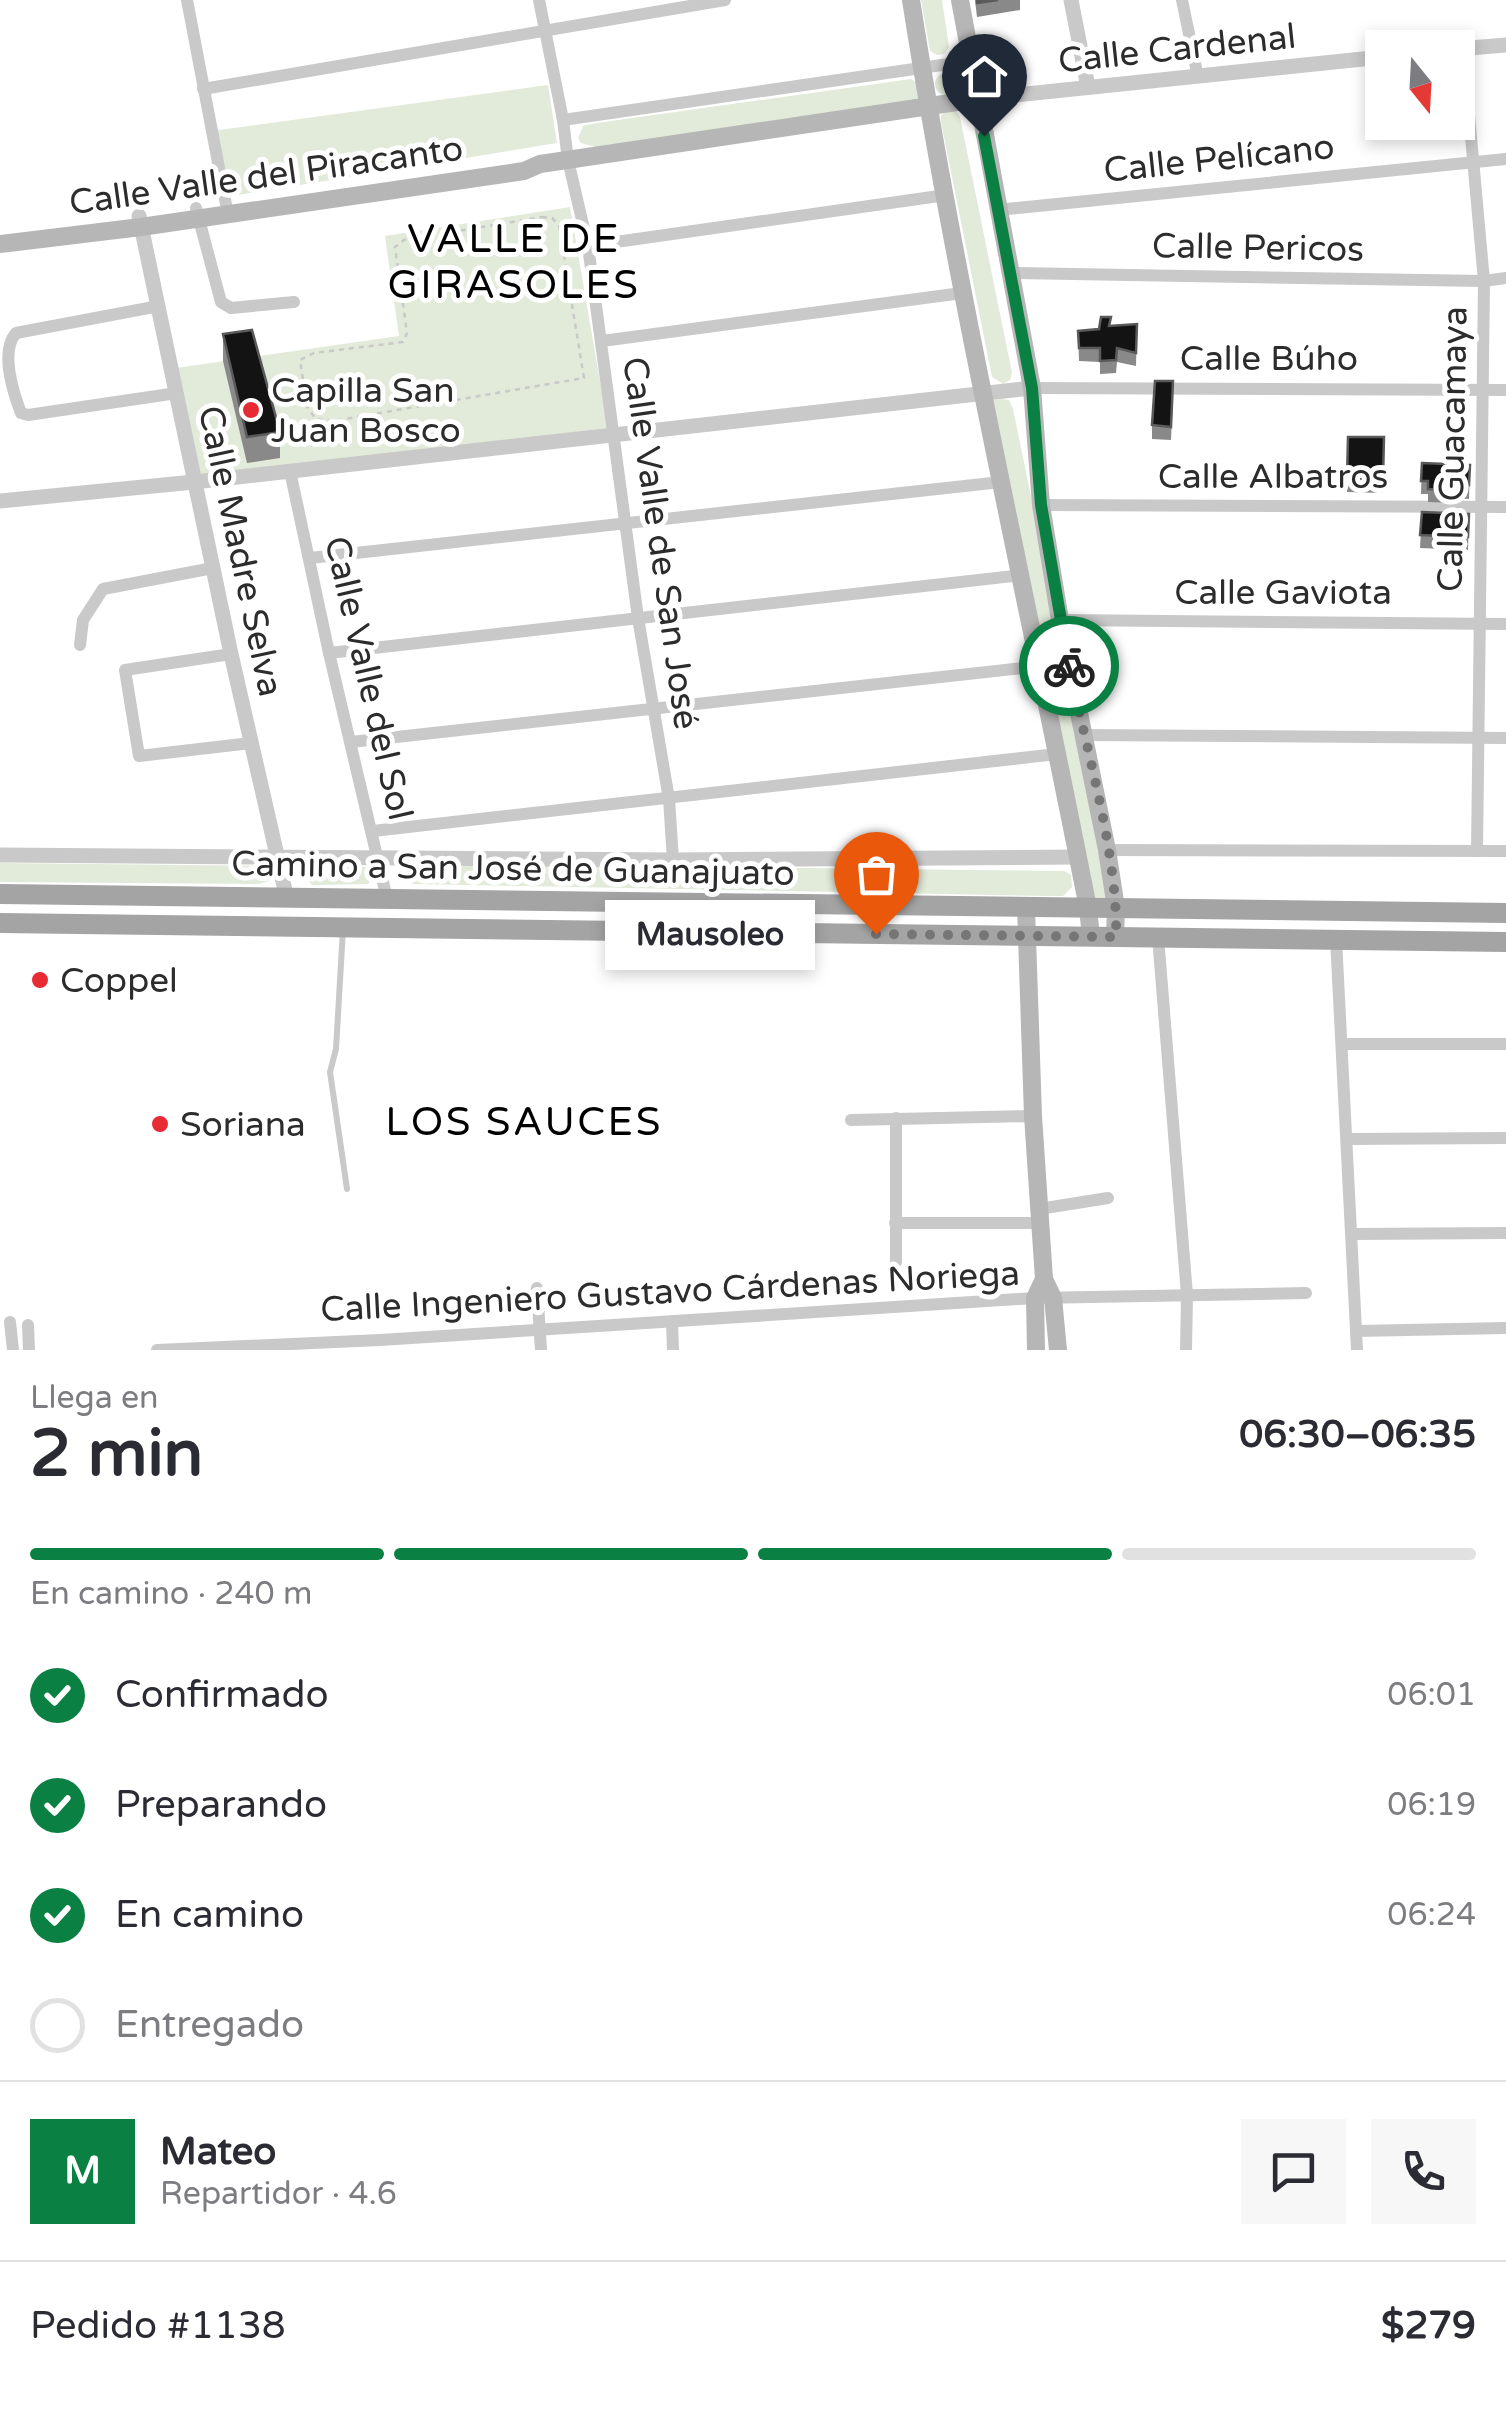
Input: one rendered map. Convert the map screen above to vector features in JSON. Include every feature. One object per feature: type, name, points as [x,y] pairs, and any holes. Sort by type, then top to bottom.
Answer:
[{"type":"main road","points":[[911,0],[962,294],[1041,666],[1091,936]]},
{"type":"main road","points":[[960,0],[1032,388],[1041,505],[1107,850],[1116,937]]},
{"type":"main road","name":"Calle Valle del Piracanto","points":[[0,244],[197,213],[524,171],[540,164],[977,99]]},
{"type":"main road","name":"Calle Valle del Piracanto","points":[[0,232],[140,222]]},
{"type":"main road","name":"Camino a San José de Guanajuato","points":[[0,894],[1506,914]]},
{"type":"main road","points":[[1026,907],[1033,1116],[1044,1279],[1036,1350]]},
{"type":"main road","name":"Camino a San José de Guanajuato","points":[[0,922],[1506,942]]},
{"type":"main road","points":[[1044,1298],[1058,1350]]},
{"type":"street","points":[[187,0],[227,209]]},
{"type":"street","name":"Calle Valle de San José","points":[[539,0],[588,246],[638,618],[668,799],[673,860]]},
{"type":"street","points":[[203,89],[725,0]]},
{"type":"street","points":[[1072,0],[1088,88]]},
{"type":"street","points":[[1182,0],[1198,76]]},
{"type":"street","points":[[1475,47],[1506,45]]},
{"type":"street","name":"Calle Cardenal","points":[[977,99],[1365,59]]},
{"type":"street","points":[[564,120],[969,61]]},
{"type":"street","name":"Calle Guacamaya","points":[[1471,140],[1484,281],[1477,851]]},
{"type":"street","name":"Calle Pelícano","points":[[998,210],[1506,159]]},
{"type":"street","points":[[588,246],[946,195]]},
{"type":"street","points":[[197,213],[221,302],[231,308],[294,302]]},
{"type":"street","name":"Calle Madre Selva","points":[[140,222],[287,899]]},
{"type":"street","name":"Calle Pericos","points":[[1009,273],[1484,281],[1506,278]]},
{"type":"street","points":[[602,341],[962,294]]},
{"type":"street","points":[[159,306],[16,333],[8,352],[21,413],[28,415],[177,392]]},
{"type":"street","points":[[0,501],[1032,388]]},
{"type":"street","name":"Calle Búho","points":[[1032,388],[1506,390]]},
{"type":"street","name":"Calle Valle del Sol","points":[[290,472],[387,899]]},
{"type":"street","points":[[310,558],[1001,482]]},
{"type":"street","name":"Calle Albatros","points":[[1041,505],[1506,507]]},
{"type":"street","points":[[80,645],[84,620],[103,589],[213,568]]},
{"type":"street","points":[[329,653],[1022,575]]},
{"type":"street","name":"Calle Gaviota","points":[[1060,620],[1506,624]]},
{"type":"street","points":[[231,654],[125,670],[139,756],[251,744]]},
{"type":"street","points":[[351,742],[1041,666]]},
{"type":"street","points":[[1083,735],[1506,738]]},
{"type":"street","points":[[373,830],[1056,754]]},
{"type":"street","points":[[1107,850],[1506,851]]},
{"type":"street","points":[[0,855],[673,860],[1076,858]]},
{"type":"street","points":[[1158,937],[1186,1295],[1186,1350]]},
{"type":"street","points":[[1336,940],[1357,1350]]},
{"type":"street","points":[[1342,1044],[1506,1044]]},
{"type":"street","points":[[851,1120],[1033,1116]]},
{"type":"street","points":[[896,1118],[896,1262]]},
{"type":"street","points":[[1347,1139],[1506,1138]]},
{"type":"street","points":[[896,1223],[1040,1216],[1108,1198]]},
{"type":"street","points":[[1353,1234],[1506,1233]]},
{"type":"street","points":[[537,1288],[541,1350]]},
{"type":"street","name":"Calle Ingeniero Gustavo Cárdenas Noriega","points":[[157,1350],[380,1345],[540,1328],[1044,1298],[1306,1293]]},
{"type":"street","points":[[672,1321],[673,1350]]},
{"type":"street","points":[[10,1322],[13,1350]]},
{"type":"street","points":[[28,1324],[29,1350]]},
{"type":"street","points":[[1356,1331],[1506,1328]]},
{"type":"lane","points":[[343,927],[336,1049],[330,1072],[346,1189]]},
{"type":"path","points":[[542,217],[552,218],[559,225],[584,378],[333,422],[316,418],[307,406],[300,360],[314,354],[403,342],[407,333],[395,247],[404,240],[542,217]]},
{"type":"green space","points":[[921,0],[942,0],[949,47],[944,54],[930,51]]},
{"type":"green space","points":[[946,73],[954,76],[954,92],[946,95],[938,92],[935,84],[938,76]]},
{"type":"green space","points":[[911,79],[918,84],[922,99],[596,147],[581,143],[578,138],[583,126],[597,123]]},
{"type":"green space","points":[[548,85],[557,143],[226,197],[212,131]]},
{"type":"green space","points":[[956,111],[960,117],[1012,373],[1003,384],[992,377],[941,122],[941,115]]},
{"type":"green space","points":[[570,207],[608,428],[198,478],[176,368],[399,336],[385,236]]},
{"type":"green space","points":[[993,400],[1009,400],[1013,409],[1107,866],[1107,898],[1090,897]]},
{"type":"green space","points":[[0,863],[274,866],[277,873],[273,880],[258,884],[0,882]]},
{"type":"green space","points":[[305,866],[372,867],[376,872],[368,884],[312,885],[302,874]]},
{"type":"green space","points":[[402,867],[1064,871],[1071,875],[1072,887],[1063,896],[1049,896],[413,884],[403,880],[400,871]]},
{"type":"building","points":[[1101,317],[1111,317],[1109,326],[1137,324],[1136,353],[1117,348],[1116,360],[1100,361],[1100,348],[1079,348],[1078,331],[1099,329]]},
{"type":"building","points":[[252,330],[280,432],[247,437],[223,334]]},
{"type":"building","points":[[1155,381],[1173,381],[1171,427],[1152,425]]},
{"type":"building","points":[[1348,437],[1384,437],[1383,480],[1347,479]]},
{"type":"building","points":[[1422,463],[1470,465],[1469,485],[1455,485],[1455,490],[1428,489],[1428,481],[1421,481]]},
{"type":"building","points":[[1422,512],[1469,514],[1468,537],[1420,535]]},
{"type":"way so far","points":[[876,934],[1116,937],[1107,850],[1069,666]]},
{"type":"place","name":"Capilla San Juan Bosco","points":[[251,410]]},
{"type":"place","name":"Mausoleo","points":[[876,934]]},
{"type":"place","name":"Coppel","points":[[40,980]]},
{"type":"place","name":"Soriana","points":[[160,1124]]},
{"type":"district","name":"VALLE DE GIRASOLES","points":[[514,261]]},
{"type":"district","name":"LOS SAUCES","points":[[524,1121]]},
{"type":"route","points":[[984,136],[1032,388],[1041,505],[1069,666]]}]
